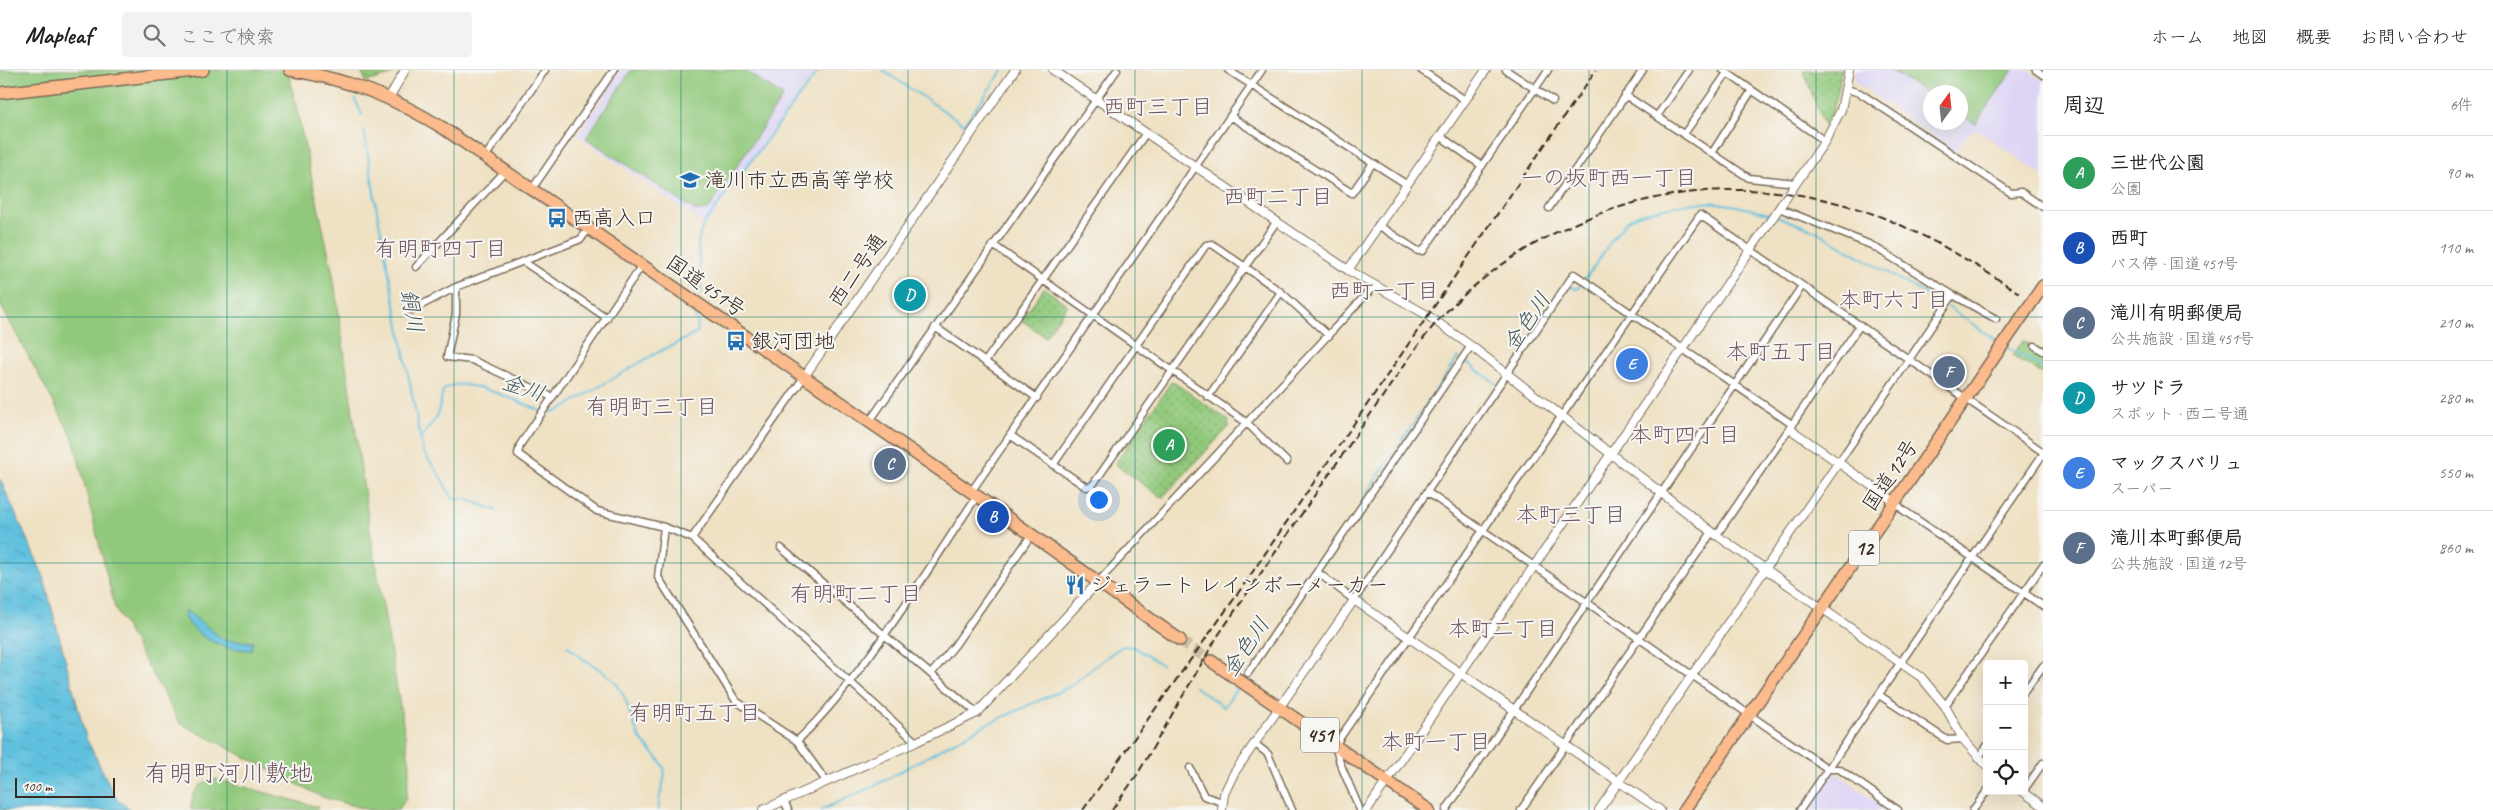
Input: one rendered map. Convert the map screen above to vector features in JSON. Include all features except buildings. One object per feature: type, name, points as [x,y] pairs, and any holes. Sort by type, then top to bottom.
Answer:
[{"type":"highway","points":[[0,93],[203,70]]},
{"type":"highway","name":"国道451号","points":[[290,70],[356,84],[389,98],[443,128],[1100,581],[1180,640]]},
{"type":"highway","name":"国道12号","points":[[1684,810],[2043,286]]},
{"type":"highway","name":"451","points":[[1211,662],[1429,810]]},
{"type":"street","points":[[389,98],[404,70]]},
{"type":"street","points":[[485,157],[545,70]]},
{"type":"street","points":[[532,189],[614,70]]},
{"type":"street","name":"西二号通","points":[[692,538],[1015,70]]},
{"type":"street","points":[[1053,70],[1348,270],[1408,303],[1471,346],[1660,495],[1901,662],[1921,677],[1945,706],[1962,740],[1983,762]]},
{"type":"street","points":[[869,422],[1117,70]]},
{"type":"street","points":[[1228,70],[1406,184]]},
{"type":"street","points":[[797,741],[850,680],[883,636],[1010,435],[1094,316],[1262,70]]},
{"type":"street","points":[[1421,70],[1465,100]]},
{"type":"street","points":[[1348,270],[1486,70]]},
{"type":"street","points":[[1506,70],[1553,101]]},
{"type":"street","points":[[1378,225],[1418,251],[1424,251],[1548,70]]},
{"type":"street","points":[[1550,208],[1642,70]]},
{"type":"street","points":[[1657,116],[1689,70]]},
{"type":"street","points":[[1367,810],[1535,567],[1825,140],[1841,110],[1849,70]]},
{"type":"street","points":[[1684,134],[1725,71],[1825,140]]},
{"type":"street","points":[[1846,89],[1860,93],[2011,193],[2021,192],[2043,207]]},
{"type":"street","points":[[1712,153],[1752,90]]},
{"type":"street","points":[[1626,95],[1749,178],[1796,183]]},
{"type":"street","points":[[1230,116],[1352,193],[1373,163]]},
{"type":"street","points":[[984,362],[1146,133]]},
{"type":"street","points":[[1440,136],[1482,166]]},
{"type":"street","points":[[416,267],[505,171]]},
{"type":"street","points":[[1779,208],[1871,245],[1996,319]]},
{"type":"street","points":[[1360,810],[1340,763],[1335,745],[1700,215],[2043,453],[1800,810]]},
{"type":"street","points":[[1010,435],[1086,487],[1092,486],[1277,221]]},
{"type":"street","points":[[412,310],[456,287],[581,239],[588,228]]},
{"type":"street","points":[[1053,465],[1206,245],[1212,244],[1281,292],[1329,336]]},
{"type":"street","points":[[993,245],[1247,423],[1288,462]]},
{"type":"street","points":[[524,262],[607,318]]},
{"type":"street","points":[[642,265],[520,446],[519,457],[597,511],[664,527],[692,538],[916,742]]},
{"type":"street","points":[[1190,768],[1204,796],[1222,806],[1229,781],[1254,743],[1354,600],[1574,274],[1682,350],[1736,385],[1895,502],[1903,510],[2043,606]]},
{"type":"street","points":[[763,810],[977,713],[1374,286]]},
{"type":"street","points":[[1446,810],[1802,286]]},
{"type":"street","points":[[456,287],[456,314],[447,357],[472,360],[552,397]]},
{"type":"street","points":[[1208,397],[1281,292]]},
{"type":"street","points":[[1599,810],[1767,570],[1953,295]]},
{"type":"street","points":[[1521,810],[1639,639],[1792,427],[1860,325]]},
{"type":"street","points":[[935,327],[1036,398]]},
{"type":"street","points":[[1248,673],[1471,346]]},
{"type":"street","points":[[2035,346],[2043,351]]},
{"type":"street","points":[[1427,492],[1828,769],[1839,769],[1898,810]]},
{"type":"street","points":[[664,527],[658,578],[736,701],[797,741],[826,782]]},
{"type":"street","points":[[931,674],[955,645],[1032,534]]},
{"type":"street","points":[[781,548],[883,636],[977,713]]},
{"type":"street","points":[[1945,706],[2043,564]]},
{"type":"street","points":[[1317,572],[1408,638],[1660,810]]},
{"type":"street","points":[[2028,687],[2043,666]]},
{"type":"street","points":[[1879,695],[1947,740],[1962,740]]},
{"type":"street","points":[[1254,743],[1268,754],[1292,810]]},
{"type":"street","points":[[1978,758],[1984,750]]},
{"type":"street","points":[[2028,784],[2043,763]]},
{"type":"street","points":[[1974,810],[1984,795]]},
{"type":"street","points":[[2028,795],[2043,806]]},
{"type":"street","points":[[784,800],[788,810]]},
{"type":"shaded area","name":"滝川市立西高等学校","points":[[621,70],[816,70],[706,225],[577,135]]},
{"type":"shaded area","points":[[1856,70],[2027,70],[2043,81],[2043,176],[1978,130],[1969,132],[1956,152],[1924,130],[1968,130],[1968,85],[1923,85],[1923,129],[1854,81]]},
{"type":"shaded area","points":[[1832,773],[1836,773],[1889,810],[1807,810]]},
{"type":"green space","points":[[0,70],[288,70],[333,274],[369,524],[410,765],[406,799],[398,810],[369,810],[322,797],[180,723],[115,608],[73,438],[0,304]]},
{"type":"green space","points":[[361,70],[395,70],[391,75],[366,82]]},
{"type":"green space","name":"滝川市立西高等学校","points":[[631,70],[744,70],[783,96],[708,210],[696,211],[586,138]]},
{"type":"green space","points":[[1803,70],[1841,70],[1836,99],[1824,126]]},
{"type":"green space","points":[[1891,70],[2013,70],[1975,124],[1968,119],[1968,85],[1923,85],[1923,91]]},
{"type":"green space","points":[[1044,288],[1068,305],[1045,337],[1021,320]]},
{"type":"green space","points":[[2023,341],[2043,351],[2043,374],[2012,356]]},
{"type":"green space","points":[[1171,382],[1228,420],[1229,427],[1162,498],[1115,464]]},
{"type":"green space","points":[[215,779],[318,807],[317,810],[191,810],[192,798],[197,789],[209,780]]},
{"type":"water","points":[[0,479],[43,575],[86,738],[117,800],[131,810],[0,810]]},
{"type":"water","points":[[185,610],[224,640],[253,642],[251,650],[222,646],[204,638],[184,617]]},
{"type":"waterway","name":"金川","points":[[701,294],[698,242],[703,225],[819,70]]},
{"type":"waterway","name":"金川","points":[[882,70],[964,124],[1003,70]]},
{"type":"waterway","name":"銅川","points":[[355,99],[362,115]]},
{"type":"waterway","name":"銅川","points":[[364,130],[377,211],[423,452],[454,499],[465,499],[496,510]]},
{"type":"waterway","name":"金色川","points":[[1569,286],[1577,289],[1620,229],[1627,221],[1637,215],[1673,206],[1702,203],[1727,204],[1772,215]]},
{"type":"waterway","name":"金色川","points":[[1776,216],[1816,231],[1944,305]]},
{"type":"waterway","name":"金色川","points":[[1948,307],[2000,343]]},
{"type":"waterway","name":"金川","points":[[546,412],[558,411],[651,356],[697,333],[698,323],[693,312]]},
{"type":"waterway","name":"金色川","points":[[1511,373],[1529,346]]},
{"type":"waterway","name":"金色川","points":[[2006,347],[2043,368]]},
{"type":"waterway","name":"金色川","points":[[1366,494],[1458,357],[1460,359]]},
{"type":"waterway","name":"金色川","points":[[1464,361],[1497,384]]},
{"type":"waterway","name":"金色川","points":[[1501,387],[1509,377]]},
{"type":"waterway","name":"金川","points":[[421,437],[437,417],[443,391],[451,386],[462,385],[491,391],[541,411]]},
{"type":"waterway","points":[[568,646],[578,655],[606,673],[621,690],[639,736],[664,769],[659,810]]},
{"type":"waterway","name":"金色川","points":[[821,810],[876,785],[981,727],[1069,687],[1123,646],[1134,647],[1162,665]]},
{"type":"waterway","name":"金色川","points":[[1195,687],[1224,707],[1239,685]]},
{"type":"tunnel","points":[[1180,640],[1211,661]]},
{"type":"railway","points":[[1083,810],[1234,599],[1596,70]]},
{"type":"railway","points":[[1112,810],[1137,775],[1217,637],[1416,348],[1445,313],[1491,273],[1541,240],[1594,216],[1650,199],[1708,191],[1767,191],[1826,200],[1884,218],[1953,252],[2019,293]]},
{"type":"place","name":"滝川市立西高等学校","points":[[690,180]]},
{"type":"place","name":"西高入口","points":[[557,218]]},
{"type":"place","name":"サツドラ","points":[[910,295]]},
{"type":"place","name":"銀河団地","points":[[736,341]]},
{"type":"place","name":"マックスバリュ","points":[[1632,364]]},
{"type":"place","name":"滝川本町郵便局","points":[[1949,372]]},
{"type":"place","name":"三世代公園","points":[[1169,445]]},
{"type":"place","name":"滝川有明郵便局","points":[[890,464]]},
{"type":"place","name":"西町","points":[[993,517]]},
{"type":"place","name":"ジェラート レインボーメーカー","points":[[1075,585]]},
{"type":"district","name":"西町三丁目","points":[[1158,107]]},
{"type":"district","name":"一の坂町西一丁目","points":[[1609,178]]},
{"type":"district","name":"西町二丁目","points":[[1278,197]]},
{"type":"district","name":"有明町四丁目","points":[[441,249]]},
{"type":"district","name":"西町一丁目","points":[[1384,291]]},
{"type":"district","name":"本町六丁目","points":[[1894,300]]},
{"type":"district","name":"本町五丁目","points":[[1781,352]]},
{"type":"district","name":"有明町三丁目","points":[[652,407]]},
{"type":"district","name":"本町四丁目","points":[[1685,435]]},
{"type":"district","name":"本町三丁目","points":[[1571,515]]},
{"type":"district","name":"有明町二丁目","points":[[856,594]]},
{"type":"district","name":"本町二丁目","points":[[1503,629]]},
{"type":"district","name":"有明町五丁目","points":[[695,713]]},
{"type":"district","name":"本町一丁目","points":[[1436,742]]},
{"type":"district","name":"有明町河川敷地","points":[[229,773]]}]
